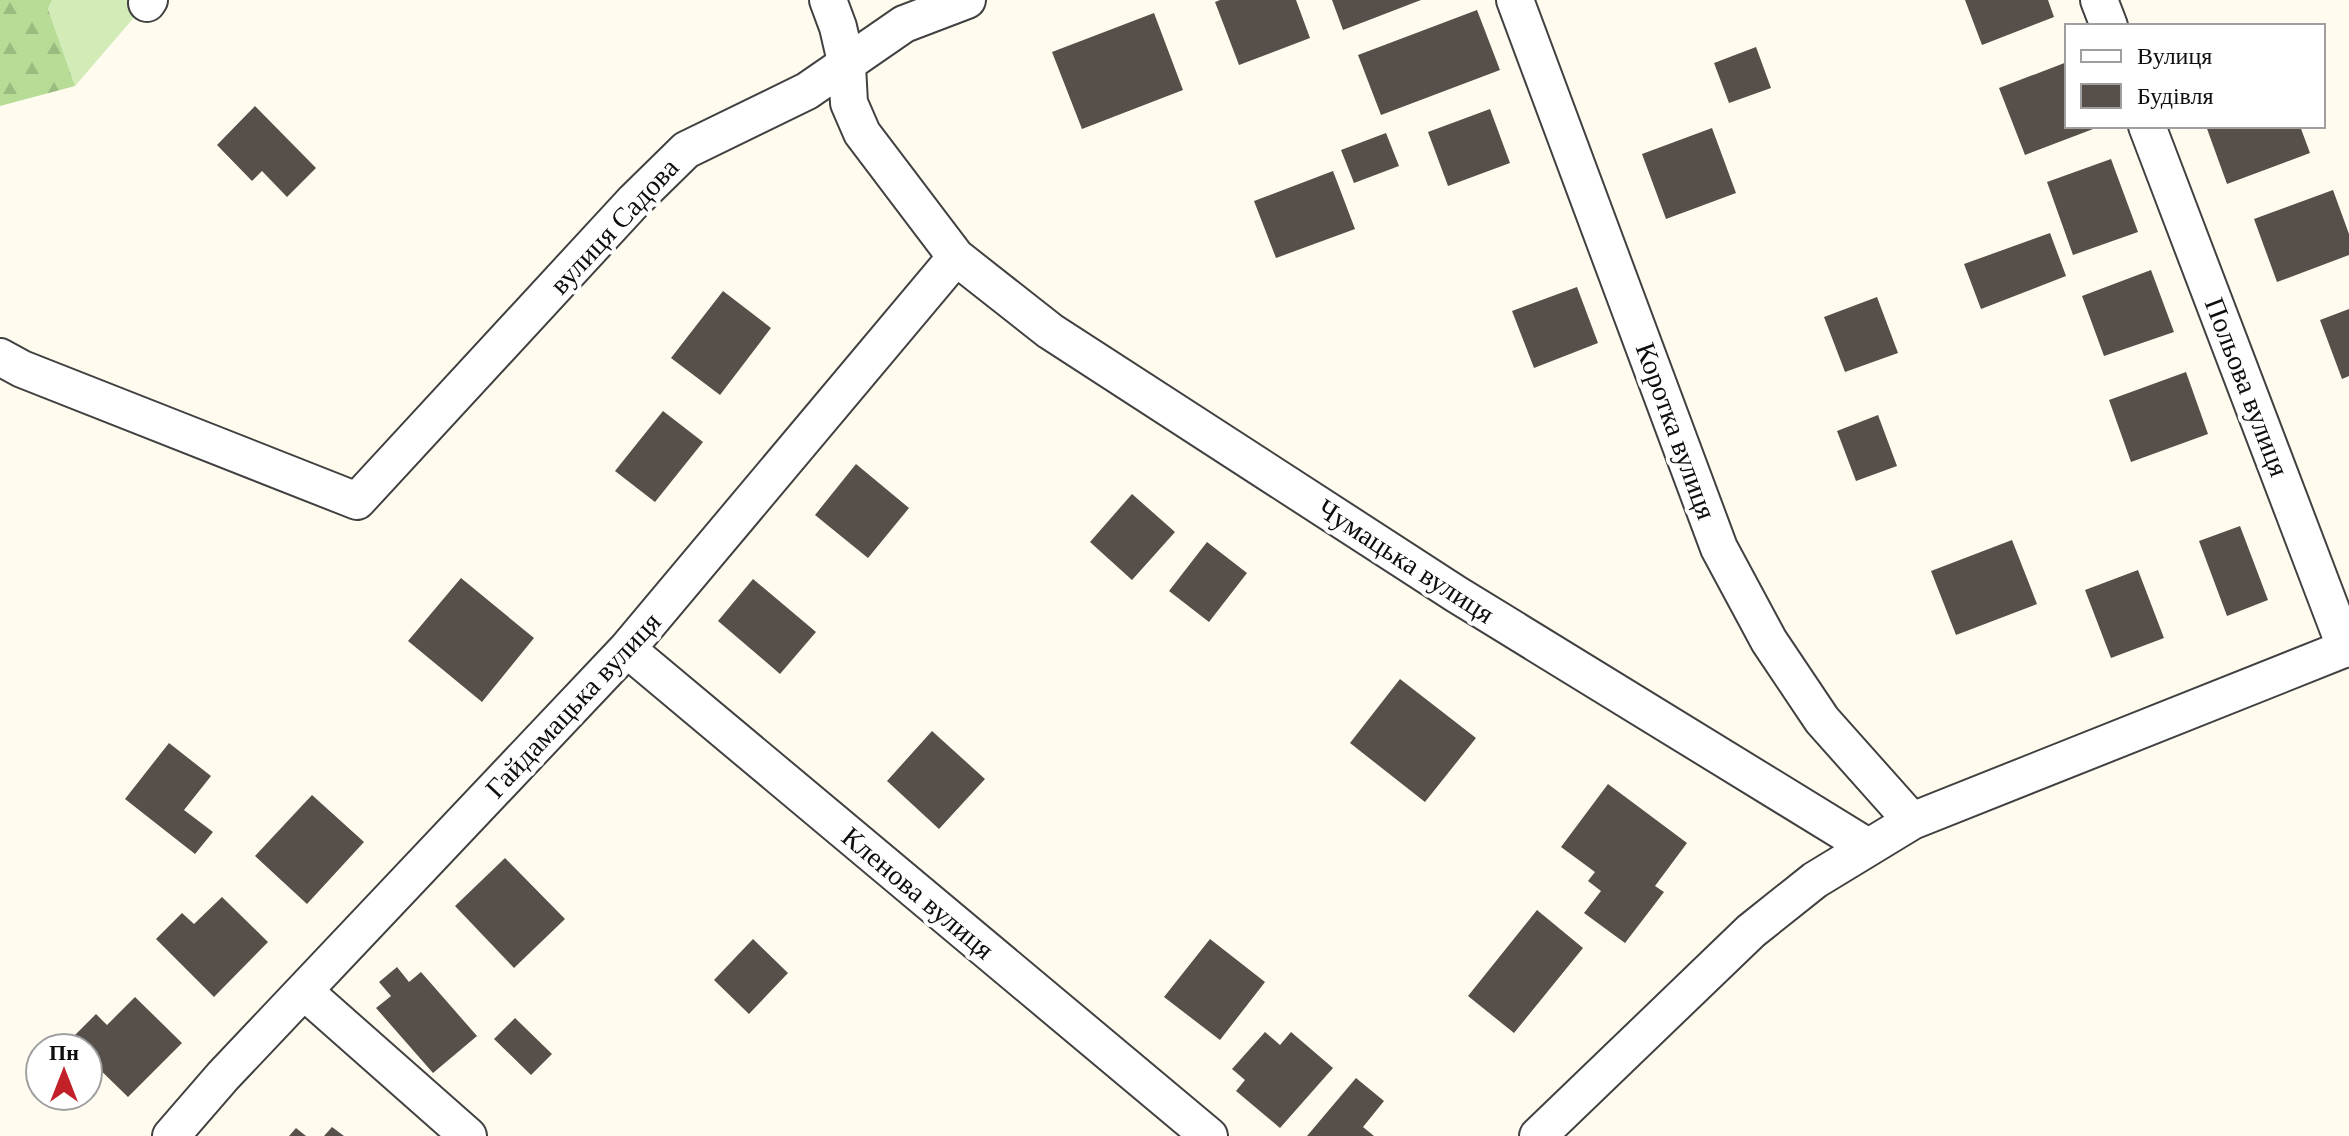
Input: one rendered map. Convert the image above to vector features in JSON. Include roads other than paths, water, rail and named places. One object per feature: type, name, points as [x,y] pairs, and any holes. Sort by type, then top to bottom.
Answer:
[{"type":"street","name":"Чумацька вулиця","points":[[828,0],[847,66],[849,103],[862,133],[956,257],[1050,331],[1456,594],[1868,847]]},
{"type":"street","name":"вулиця Садова","points":[[0,357],[22,369],[357,501],[634,201],[686,150],[807,91],[904,24],[967,0]]},
{"type":"street","name":"Коротка вулиця","points":[[1515,0],[1719,548],[1769,641],[1822,720],[1912,821]]},
{"type":"street","points":[[2099,0],[2108,24]]},
{"type":"street","name":"Польова вулиця","points":[[2148,128],[2348,648]]},
{"type":"street","name":"Гайдамацька вулиця","points":[[171,1136],[223,1076],[627,649],[956,257]]},
{"type":"street","points":[[1538,1136],[1751,931],[1815,880],[1868,847],[1912,821],[2348,648]]},
{"type":"street","name":"Кленова вулиця","points":[[627,649],[1209,1136]]},
{"type":"street","points":[[305,992],[468,1136]]}]
